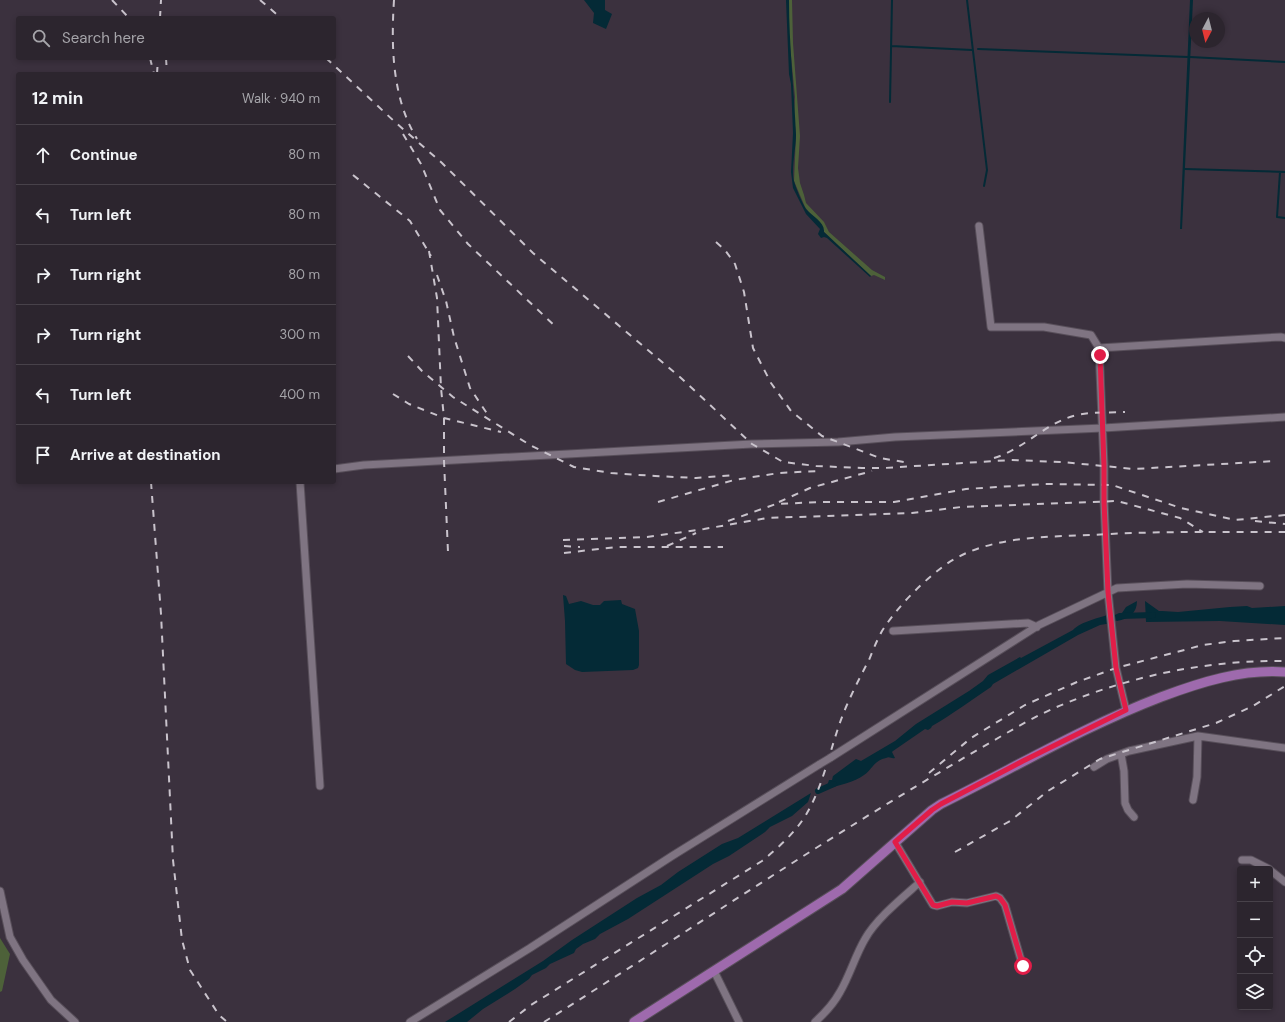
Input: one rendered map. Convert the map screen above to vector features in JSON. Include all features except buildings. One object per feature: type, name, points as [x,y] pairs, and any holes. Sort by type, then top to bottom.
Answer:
[{"type":"main road","points":[[634,1022],[842,889],[932,810],[941,804],[1126,710],[1195,685],[1226,676],[1261,671],[1285,672]]},
{"type":"street","points":[[979,226],[991,327],[1044,327],[1091,335],[1099,348],[1103,428],[1104,502],[1111,633],[1116,668],[1126,710]]},
{"type":"street","points":[[1099,348],[1281,337],[1285,338]]},
{"type":"street","points":[[336,469],[364,465],[752,444],[838,442],[911,436],[1103,428],[1285,417]]},
{"type":"street","points":[[300,484],[320,786]]},
{"type":"street","points":[[410,1022],[530,948],[672,856],[1037,627],[1117,588],[1187,584],[1260,586]]},
{"type":"street","points":[[893,631],[1028,623],[1037,627]]},
{"type":"street","points":[[1094,767],[1107,759],[1129,751],[1198,736],[1285,748]]},
{"type":"street","points":[[1193,800],[1197,782],[1198,736]]},
{"type":"street","points":[[1121,754],[1124,770],[1125,803],[1128,810],[1134,817]]},
{"type":"street","points":[[895,842],[933,905],[937,906],[952,902],[967,903],[996,896],[1000,898],[1005,905],[1023,966]]},
{"type":"street","points":[[1242,860],[1251,860],[1264,866]]},
{"type":"street","points":[[1273,872],[1285,882]]},
{"type":"street","points":[[815,1022],[824,1014],[841,991],[862,944],[874,926],[920,882]]},
{"type":"street","points":[[0,890],[10,937],[22,960],[51,1000],[75,1022]]},
{"type":"street","points":[[714,971],[740,1022]]},
{"type":"green space","points":[[789,0],[792,0],[793,43],[800,136],[798,168],[800,183],[806,203],[824,222],[829,232],[872,270],[885,277],[885,280],[874,275],[871,276],[824,232],[805,207],[794,181],[796,135],[794,116],[795,97],[789,35]]},
{"type":"green space","points":[[0,938],[10,954],[2,991],[0,992]]},
{"type":"water","points":[[584,0],[605,0],[605,10],[612,14],[606,29],[593,23],[594,13]]},
{"type":"water","points":[[786,0],[789,0],[796,135],[793,171],[794,181],[804,206],[820,222],[824,228],[824,232],[871,276],[870,277],[827,238],[821,238],[818,234],[820,229],[806,214],[793,188],[791,172],[793,133]]},
{"type":"water","points":[[1190,0],[1193,0],[1192,12],[1189,12]]},
{"type":"water","points":[[1189,23],[1189,48],[1191,48],[1182,229],[1180,229]]},
{"type":"water","points":[[563,595],[566,596],[569,604],[581,601],[593,605],[600,605],[604,601],[621,600],[622,604],[635,609],[639,631],[638,668],[633,670],[582,672],[575,670],[566,664]]},
{"type":"water","points":[[1137,601],[1136,609],[1132,615],[1117,621],[1117,614],[1122,613],[1126,607]]},
{"type":"water","points":[[1145,601],[1159,611],[1178,612],[1247,606],[1252,608],[1285,606],[1285,625],[1220,621],[1146,622]]},
{"type":"water","points":[[1111,614],[1112,623],[1100,625],[1078,635],[993,684],[991,687],[955,712],[928,730],[925,729],[893,751],[892,752],[895,758],[889,757],[882,759],[878,761],[867,773],[856,780],[826,789],[829,780],[832,780],[833,776],[856,759],[861,761],[895,741],[916,724],[969,691],[983,681],[988,675],[1080,625]]},
{"type":"water","points":[[811,793],[808,802],[792,816],[770,827],[729,856],[713,864],[628,919],[600,934],[595,939],[583,944],[576,949],[574,953],[550,964],[546,968],[532,975],[529,979],[483,1009],[467,1022],[445,1022],[543,961],[572,940],[637,898],[661,885],[678,872],[722,844],[738,838]]},
{"type":"waterway","points":[[890,102],[892,0]]},
{"type":"waterway","points":[[967,0],[987,170],[984,186]]},
{"type":"waterway","points":[[891,46],[972,50]]},
{"type":"waterway","points":[[978,49],[1188,57]]},
{"type":"waterway","points":[[1190,57],[1285,62]]},
{"type":"waterway","points":[[1185,169],[1285,172]]},
{"type":"waterway","points":[[1280,172],[1277,217],[1285,218]]},
{"type":"waterway","points":[[1108,621],[1120,616],[1153,615]]},
{"type":"waterway","points":[[818,791],[834,784]]},
{"type":"railway","points":[[112,0],[127,16]]},
{"type":"railway","points":[[160,16],[161,0]]},
{"type":"railway","points":[[260,0],[279,16]]},
{"type":"railway","points":[[394,0],[393,53],[395,71],[402,106],[417,139]]},
{"type":"railway","points":[[150,60],[154,72]]},
{"type":"railway","points":[[157,72],[158,60]]},
{"type":"railway","points":[[166,60],[167,72]]},
{"type":"railway","points":[[328,60],[442,163],[533,253],[681,378],[752,444],[783,462],[816,466],[862,468]]},
{"type":"railway","points":[[403,134],[421,164],[440,210],[468,244],[556,327]]},
{"type":"railway","points":[[353,175],[410,221],[431,256]]},
{"type":"railway","points":[[716,242],[725,250],[735,264],[744,292],[753,348],[771,383],[791,411],[822,436],[880,458],[910,463]]},
{"type":"railway","points":[[429,251],[437,298],[441,388],[444,418],[444,461],[448,552]]},
{"type":"railway","points":[[437,275],[446,301],[454,337],[470,388],[490,418]]},
{"type":"railway","points":[[408,356],[422,371],[453,397],[530,445],[574,467],[611,473],[655,476],[696,478],[735,475]]},
{"type":"railway","points":[[393,394],[409,404],[444,418],[501,432]]},
{"type":"railway","points":[[994,458],[1013,450],[1048,427],[1067,418],[1089,413],[1125,412]]},
{"type":"railway","points":[[858,468],[884,468],[1011,460],[1062,462],[1134,469],[1275,461]]},
{"type":"railway","points":[[658,502],[734,480],[779,473],[818,471]]},
{"type":"railway","points":[[779,502],[810,488],[872,471]]},
{"type":"railway","points":[[151,484],[161,614],[173,860],[182,940],[190,970],[219,1015],[227,1022]]},
{"type":"railway","points":[[728,521],[776,504],[822,502],[894,502],[966,489],[1045,484],[1112,485],[1181,508],[1235,520],[1285,515]]},
{"type":"railway","points":[[563,540],[647,537],[767,518],[912,513],[961,507],[1117,501],[1180,518],[1203,532]]},
{"type":"railway","points":[[1255,521],[1285,524]]},
{"type":"railway","points":[[509,1022],[531,1005],[762,861],[787,839],[803,820],[814,800],[846,707],[882,631],[910,595],[945,565],[961,555],[978,548],[997,543],[1054,536],[1188,532],[1285,532]]},
{"type":"railway","points":[[667,546],[696,533]]},
{"type":"railway","points":[[564,546],[580,547]]},
{"type":"railway","points":[[564,553],[616,547],[723,547]]},
{"type":"railway","points":[[929,773],[971,738],[1025,705],[1077,682],[1116,668],[1203,645],[1234,641],[1285,638]]},
{"type":"railway","points":[[544,1022],[862,819],[979,749],[1042,714],[1064,704],[1117,685],[1172,671],[1228,663],[1285,661]]},
{"type":"railway","points":[[955,852],[1010,821],[1048,791],[1100,759],[1216,723],[1253,706],[1285,686]]},
{"type":"route","points":[[1023,966],[1005,905],[1000,898],[996,896],[967,903],[952,902],[937,906],[933,905],[895,842],[941,804],[1126,710],[1116,668],[1108,592],[1103,484],[1104,466],[1100,355]]}]
